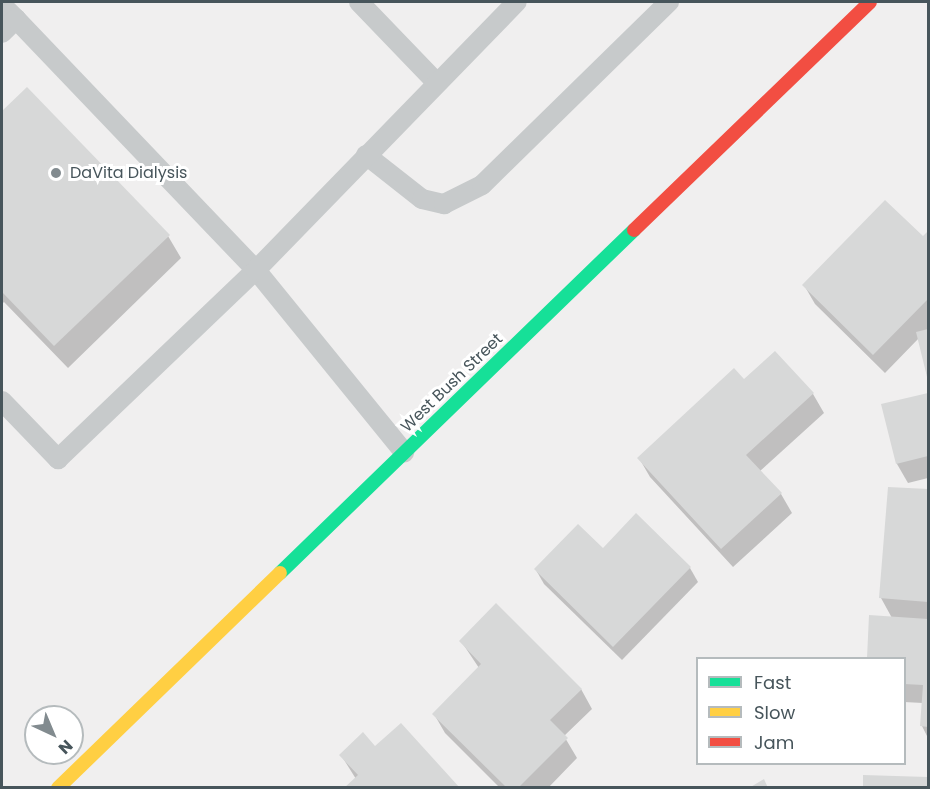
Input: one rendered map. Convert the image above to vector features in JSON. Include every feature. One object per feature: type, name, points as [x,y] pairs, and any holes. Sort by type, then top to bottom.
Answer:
[{"type":"main road","name":"West Bush Street","points":[[58,788],[870,2]]},
{"type":"lane","points":[[359,2],[437,83]]},
{"type":"lane","points":[[2,401],[58,459],[256,270],[517,2]]},
{"type":"lane","points":[[366,155],[422,199],[444,204],[463,195],[482,185],[669,2]]},
{"type":"lane","points":[[2,4],[9,26],[256,270],[404,452]]},
{"type":"building","name":"DaVita Dialysis","points":[[27,87],[170,235],[54,346],[2,292],[2,111]]},
{"type":"building","points":[[885,200],[923,236],[928,231],[928,299],[873,355],[802,285]]},
{"type":"building","points":[[928,329],[928,381],[916,332]]},
{"type":"building","points":[[775,351],[814,393],[746,455],[782,493],[721,549],[637,458],[734,368],[744,379]]},
{"type":"building","points":[[928,393],[928,456],[896,464],[881,404]]},
{"type":"building","points":[[888,487],[928,489],[928,602],[879,598]]},
{"type":"building","points":[[636,513],[691,567],[613,647],[534,569],[578,524],[603,548]]},
{"type":"building","points":[[496,603],[582,689],[550,720],[568,738],[518,788],[507,788],[432,714],[481,664],[459,641]]},
{"type":"building","points":[[869,615],[928,619],[928,727],[920,726],[923,685],[906,684],[906,657],[867,657]]},
{"type":"building","points":[[401,723],[460,788],[344,788],[358,775],[339,755],[363,732],[375,746]]},
{"type":"building","points":[[863,775],[928,777],[928,788],[863,788]]},
{"type":"building","points":[[764,779],[768,788],[749,788]]},
{"type":"traffic: fast","points":[[280,573],[634,230]]},
{"type":"traffic: slow","points":[[58,788],[280,573]]},
{"type":"traffic: jam","points":[[634,230],[870,2]]},
{"type":"place","name":"DaVita Dialysis","points":[[56,173]]}]
